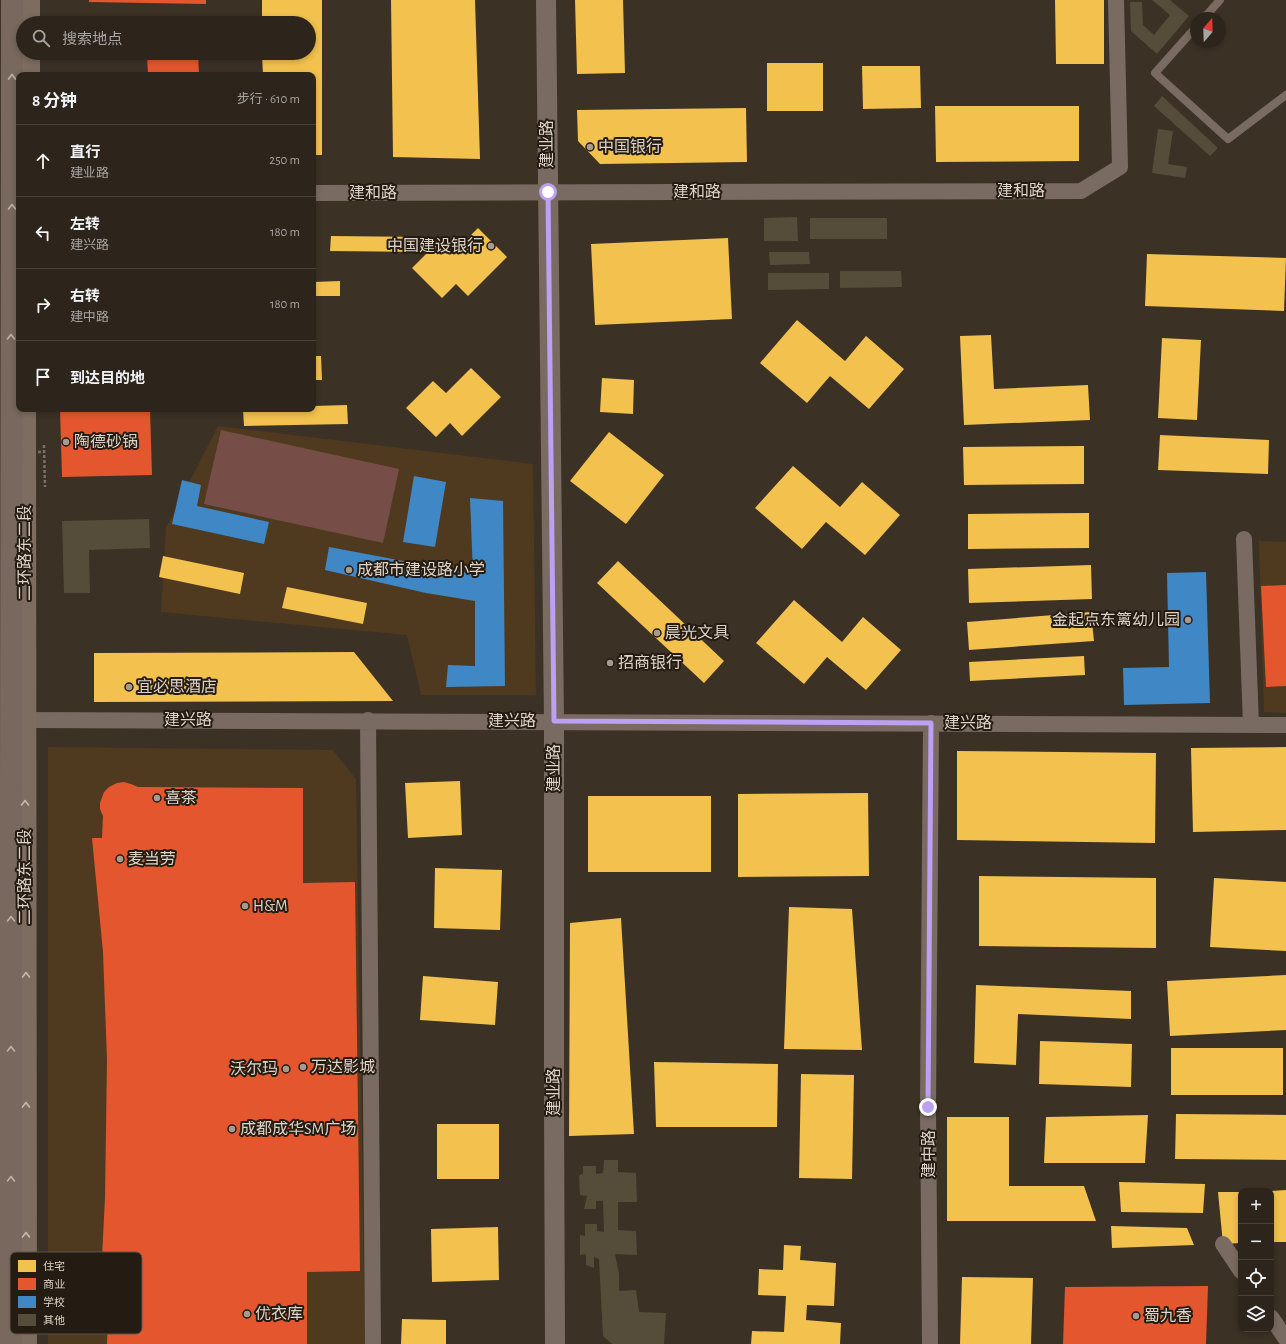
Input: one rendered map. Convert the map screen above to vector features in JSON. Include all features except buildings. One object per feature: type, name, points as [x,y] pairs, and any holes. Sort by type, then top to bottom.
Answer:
[{"type":"highway","points":[[11,1252],[12,0]]},
{"type":"highway","points":[[11,1334],[11,1344]]},
{"type":"main road","points":[[29,0],[29,16]]},
{"type":"main road","points":[[28,72],[29,60]]},
{"type":"main road","name":"二环路东二段","points":[[25,412],[26,1252]]},
{"type":"main road","name":"二环路东二段","points":[[26,1334],[26,1344]]},
{"type":"street","name":"建业路","points":[[546,0],[554,721],[554,1114],[556,1344]]},
{"type":"street","name":"建和路","points":[[316,193],[1081,191],[1120,167],[1116,0]]},
{"type":"street","points":[[0,365],[16,365]]},
{"type":"street","points":[[0,389],[16,389]]},
{"type":"street","points":[[1244,538],[1251,724]]},
{"type":"street","name":"建兴路","points":[[25,720],[368,720],[1286,725]]},
{"type":"street","points":[[368,720],[373,1344]]},
{"type":"street","name":"建中路","points":[[930,1344],[928,1099],[931,723]]},
{"type":"street","points":[[1223,1244],[1238,1266]]},
{"type":"street","points":[[1274,1322],[1286,1340]]},
{"type":"lane","points":[[1209,12],[1220,0]]},
{"type":"lane","points":[[1190,34],[1155,73],[1228,139],[1286,95]]},
{"type":"path","points":[[44,452],[46,487]]},
{"type":"shaded area","name":"成都市建设路小学","points":[[218,426],[533,464],[536,695],[421,695],[407,635],[161,612],[166,528]]},
{"type":"shaded area","points":[[221,430],[399,469],[383,543],[204,504]]},
{"type":"shaded area","points":[[1259,541],[1286,542],[1286,713],[1264,712]]},
{"type":"shaded area","name":"成都成华SM广场","points":[[48,747],[333,750],[356,779],[365,1344],[48,1344],[48,1334],[142,1334],[142,1252],[48,1252]]},
{"type":"place","name":"中国银行","points":[[590,147]]},
{"type":"place","name":"中国建设银行","points":[[491,246]]},
{"type":"place","name":"陶德砂锅","points":[[66,442]]},
{"type":"place","name":"成都市建设路小学","points":[[349,570]]},
{"type":"place","name":"金起点东篱幼儿园","points":[[1188,620]]},
{"type":"place","name":"晨光文具","points":[[657,633]]},
{"type":"place","name":"招商银行","points":[[610,663]]},
{"type":"place","name":"宜必思酒店","points":[[129,687]]},
{"type":"place","name":"喜茶","points":[[157,798]]},
{"type":"place","name":"麦当劳","points":[[120,859]]},
{"type":"place","name":"H&M","points":[[245,906]]},
{"type":"place","name":"万达影城","points":[[303,1067]]},
{"type":"place","name":"沃尔玛","points":[[286,1069]]},
{"type":"place","name":"成都成华SM广场","points":[[232,1129]]},
{"type":"place","name":"优衣库","points":[[247,1314]]},
{"type":"place","name":"蜀九香","points":[[1136,1316]]},
{"type":"route","points":[[548,192],[554,721],[931,723],[928,1107]]}]
